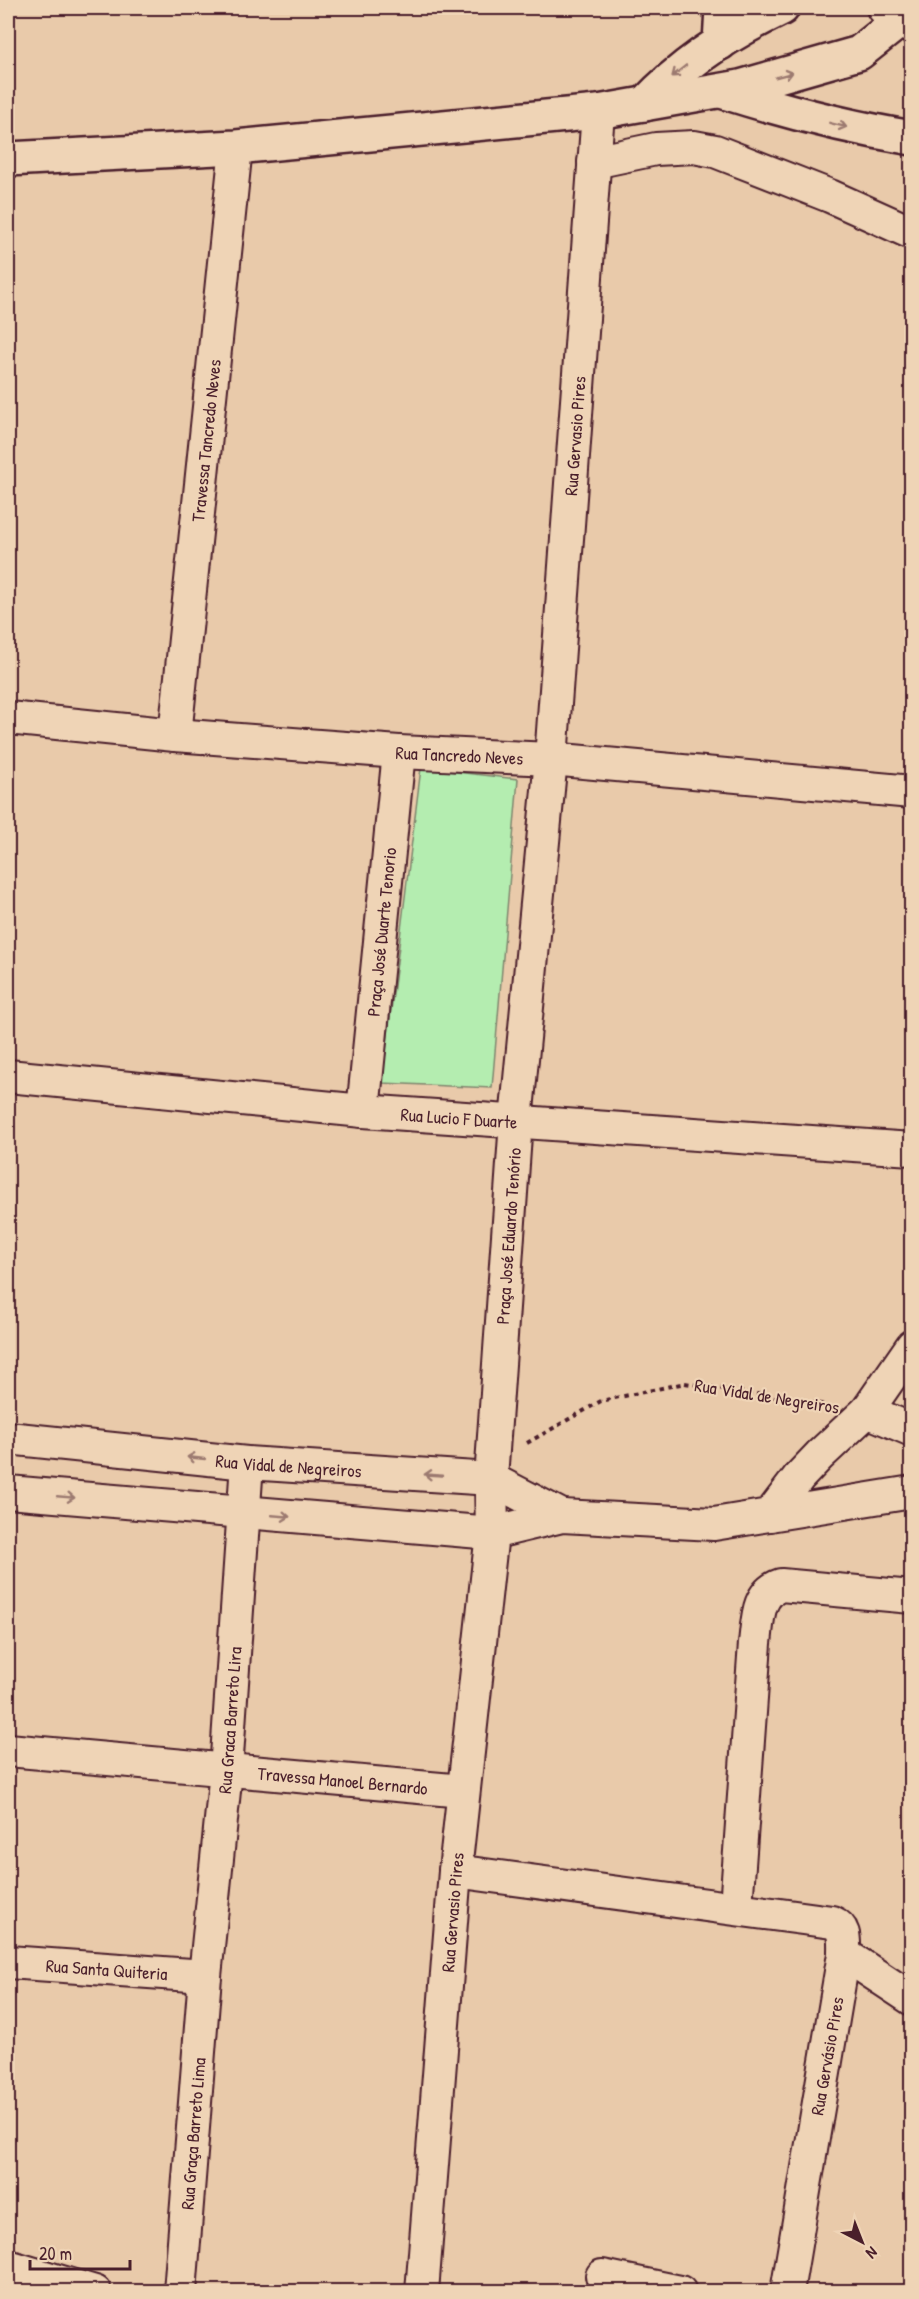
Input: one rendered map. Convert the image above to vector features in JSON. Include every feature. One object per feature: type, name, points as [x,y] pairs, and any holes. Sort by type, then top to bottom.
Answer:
[{"type":"street","points":[[720,43],[722,8]]},
{"type":"street","points":[[645,104],[689,63],[782,8]]},
{"type":"street","points":[[8,159],[236,147],[598,112],[721,91],[859,53],[901,15]]},
{"type":"street","points":[[721,91],[784,111],[912,138]]},
{"type":"street","name":"Rua Gervasio Pires","points":[[551,759],[598,112]]},
{"type":"street","name":"Travessa Tancredo Neves","points":[[175,735],[236,147]]},
{"type":"street","points":[[594,162],[656,149],[694,147],[715,151],[830,196],[912,233]]},
{"type":"street","name":"Rua Tancredo Neves","points":[[8,718],[175,735],[399,752],[551,759],[912,792]]},
{"type":"street","name":"Praça José Duarte Tenorio","points":[[363,1111],[399,752]]},
{"type":"street","name":"Praça José Eduardo Tenório","points":[[492,1533],[492,1471],[516,1121],[551,759]]},
{"type":"street","name":"Rua Lucio F Duarte","points":[[8,1076],[363,1111],[912,1149]]},
{"type":"street","points":[[770,1515],[820,1455],[867,1411],[912,1346]]},
{"type":"street","points":[[867,1411],[912,1430]]},
{"type":"street","name":"Rua Vidal de Negreiros","points":[[8,1438],[247,1463],[492,1471],[562,1516]]},
{"type":"street","name":"Rua Graca Barreto Lira","points":[[205,1976],[226,1771],[247,1463]]},
{"type":"street","name":"Rua Vidal de Negreiros","points":[[8,1492],[492,1533],[562,1516],[714,1524],[912,1492]]},
{"type":"street","name":"Rua Gervasio Pires","points":[[422,2292],[455,1871],[492,1533]]},
{"type":"street","points":[[736,1907],[755,1643],[761,1603],[765,1595],[781,1585],[912,1597]]},
{"type":"street","name":"Travessa Manoel Bernardo","points":[[8,1750],[463,1791]]},
{"type":"street","name":"Rua Gervásio Pires","points":[[455,1871],[736,1907],[836,1923],[841,1928],[844,1937],[844,1954],[787,2292]]},
{"type":"street","points":[[844,1954],[909,1987]]},
{"type":"street","name":"Rua Santa Quiteria","points":[[8,1962],[205,1976]]},
{"type":"street","name":"Rua Graça Barreto Lima","points":[[180,2292],[205,1976]]},
{"type":"street","points":[[8,2266],[49,2285],[95,2292]]},
{"type":"street","points":[[602,2276],[680,2292]]},
{"type":"path","name":"Rua Vidal de Negreiros","points":[[492,1471],[601,1401],[685,1383],[867,1411]]},
{"type":"green space","points":[[421,768],[518,779],[492,1088],[382,1083]]}]
